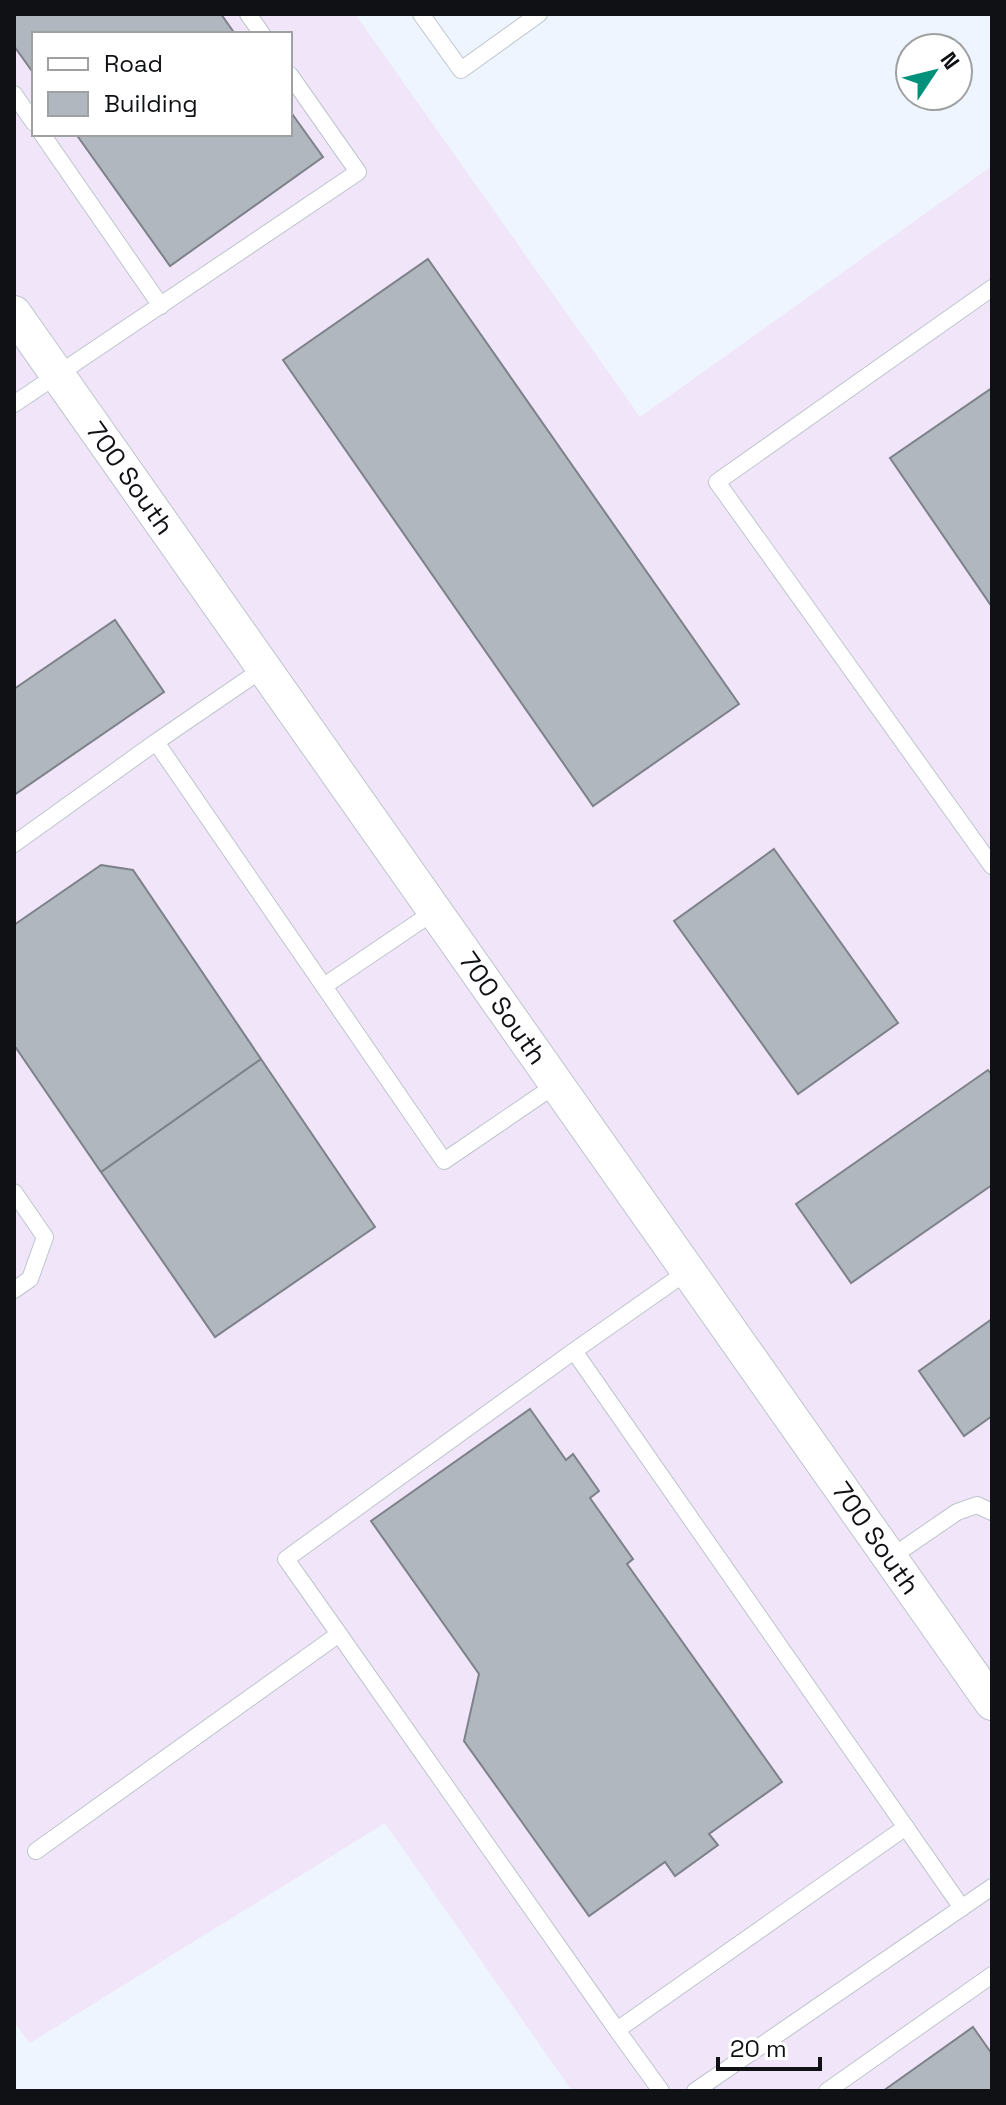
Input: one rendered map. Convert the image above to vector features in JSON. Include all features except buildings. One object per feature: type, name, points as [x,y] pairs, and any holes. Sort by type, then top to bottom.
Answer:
[{"type":"street","name":"700 South","points":[[14,313],[992,1703]]},
{"type":"lane","points":[[248,14],[261,32]]},
{"type":"lane","points":[[421,14],[461,70],[539,14]]},
{"type":"lane","points":[[14,404],[358,172],[292,78]]},
{"type":"lane","points":[[14,94],[32,120]]},
{"type":"lane","points":[[43,136],[161,306]]},
{"type":"lane","points":[[992,288],[717,482],[992,866]]},
{"type":"lane","points":[[14,844],[264,668]]},
{"type":"lane","points":[[156,742],[444,1161],[557,1084]]},
{"type":"lane","points":[[324,986],[435,911]]},
{"type":"lane","points":[[14,1192],[45,1237],[30,1279],[14,1290]]},
{"type":"lane","points":[[661,2091],[286,1559],[688,1271]]},
{"type":"lane","points":[[574,1351],[962,1908]]},
{"type":"lane","points":[[890,1558],[957,1512],[977,1505],[992,1512]]},
{"type":"lane","points":[[36,1851],[339,1634]]},
{"type":"lane","points":[[617,2030],[906,1827]]},
{"type":"lane","points":[[695,2091],[992,1887]]},
{"type":"lane","points":[[827,2091],[992,1975]]},
{"type":"shaded area","points":[[14,14],[355,14],[640,417],[992,166],[992,2091],[572,2091],[385,1823],[30,2043],[14,2022]]}]
